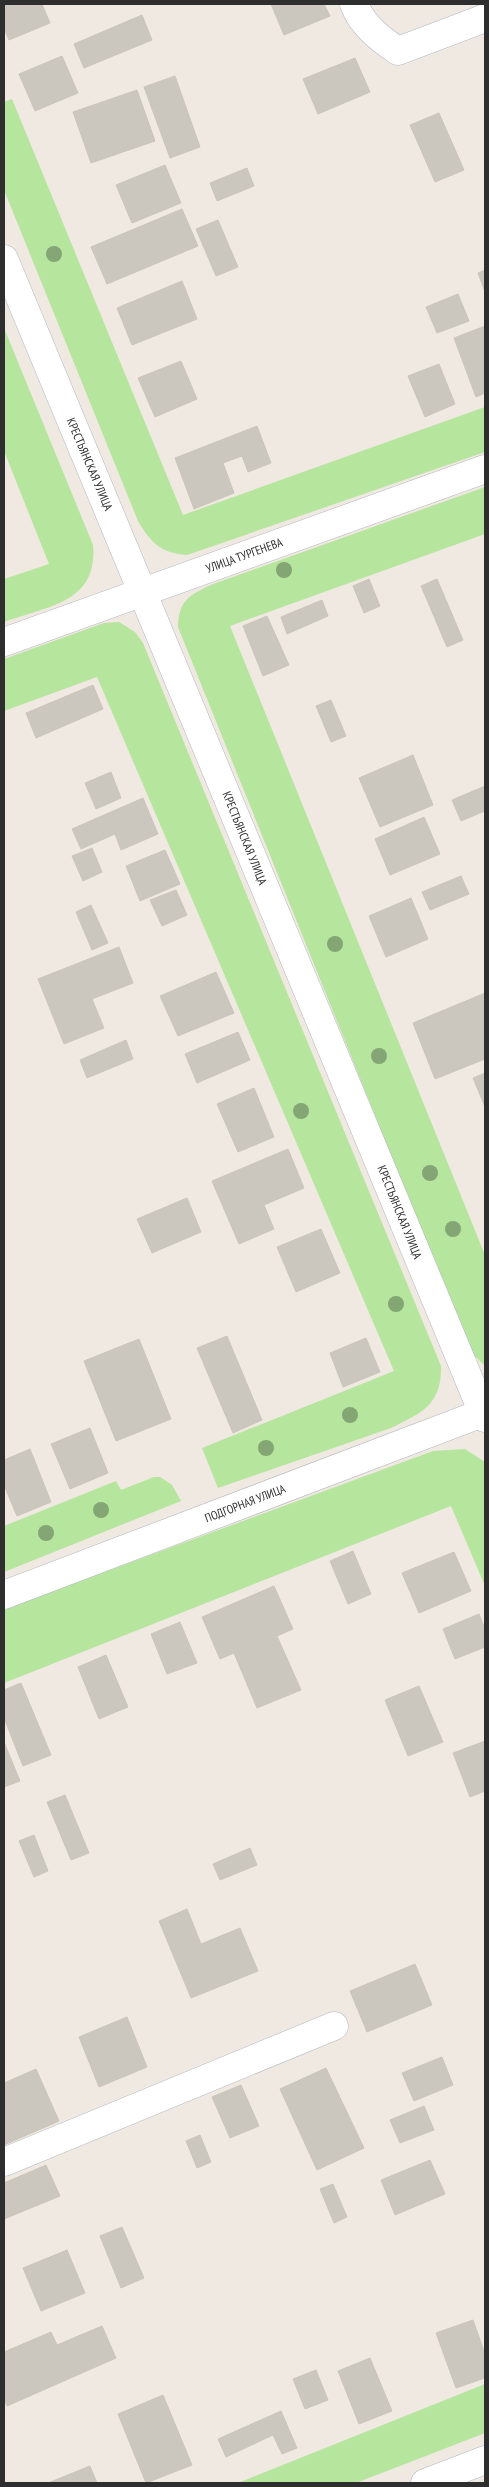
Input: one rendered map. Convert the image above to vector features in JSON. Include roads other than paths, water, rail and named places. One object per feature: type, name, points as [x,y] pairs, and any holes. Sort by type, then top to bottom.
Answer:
[{"type":"street","points":[[354,4],[358,14],[379,38],[398,51],[485,18]]},
{"type":"street","name":"КРЕСТЬЯНСКАЯ УЛИЦА","points":[[4,259],[484,1414]]},
{"type":"street","name":"УЛИЦА ТУРГЕНЕВА","points":[[4,642],[485,469]]},
{"type":"street","name":"ПОДГОРНАЯ УЛИЦА","points":[[4,1595],[484,1414]]},
{"type":"street","points":[[4,2162],[334,2026]]},
{"type":"street","points":[[425,2483],[485,2460]]}]
